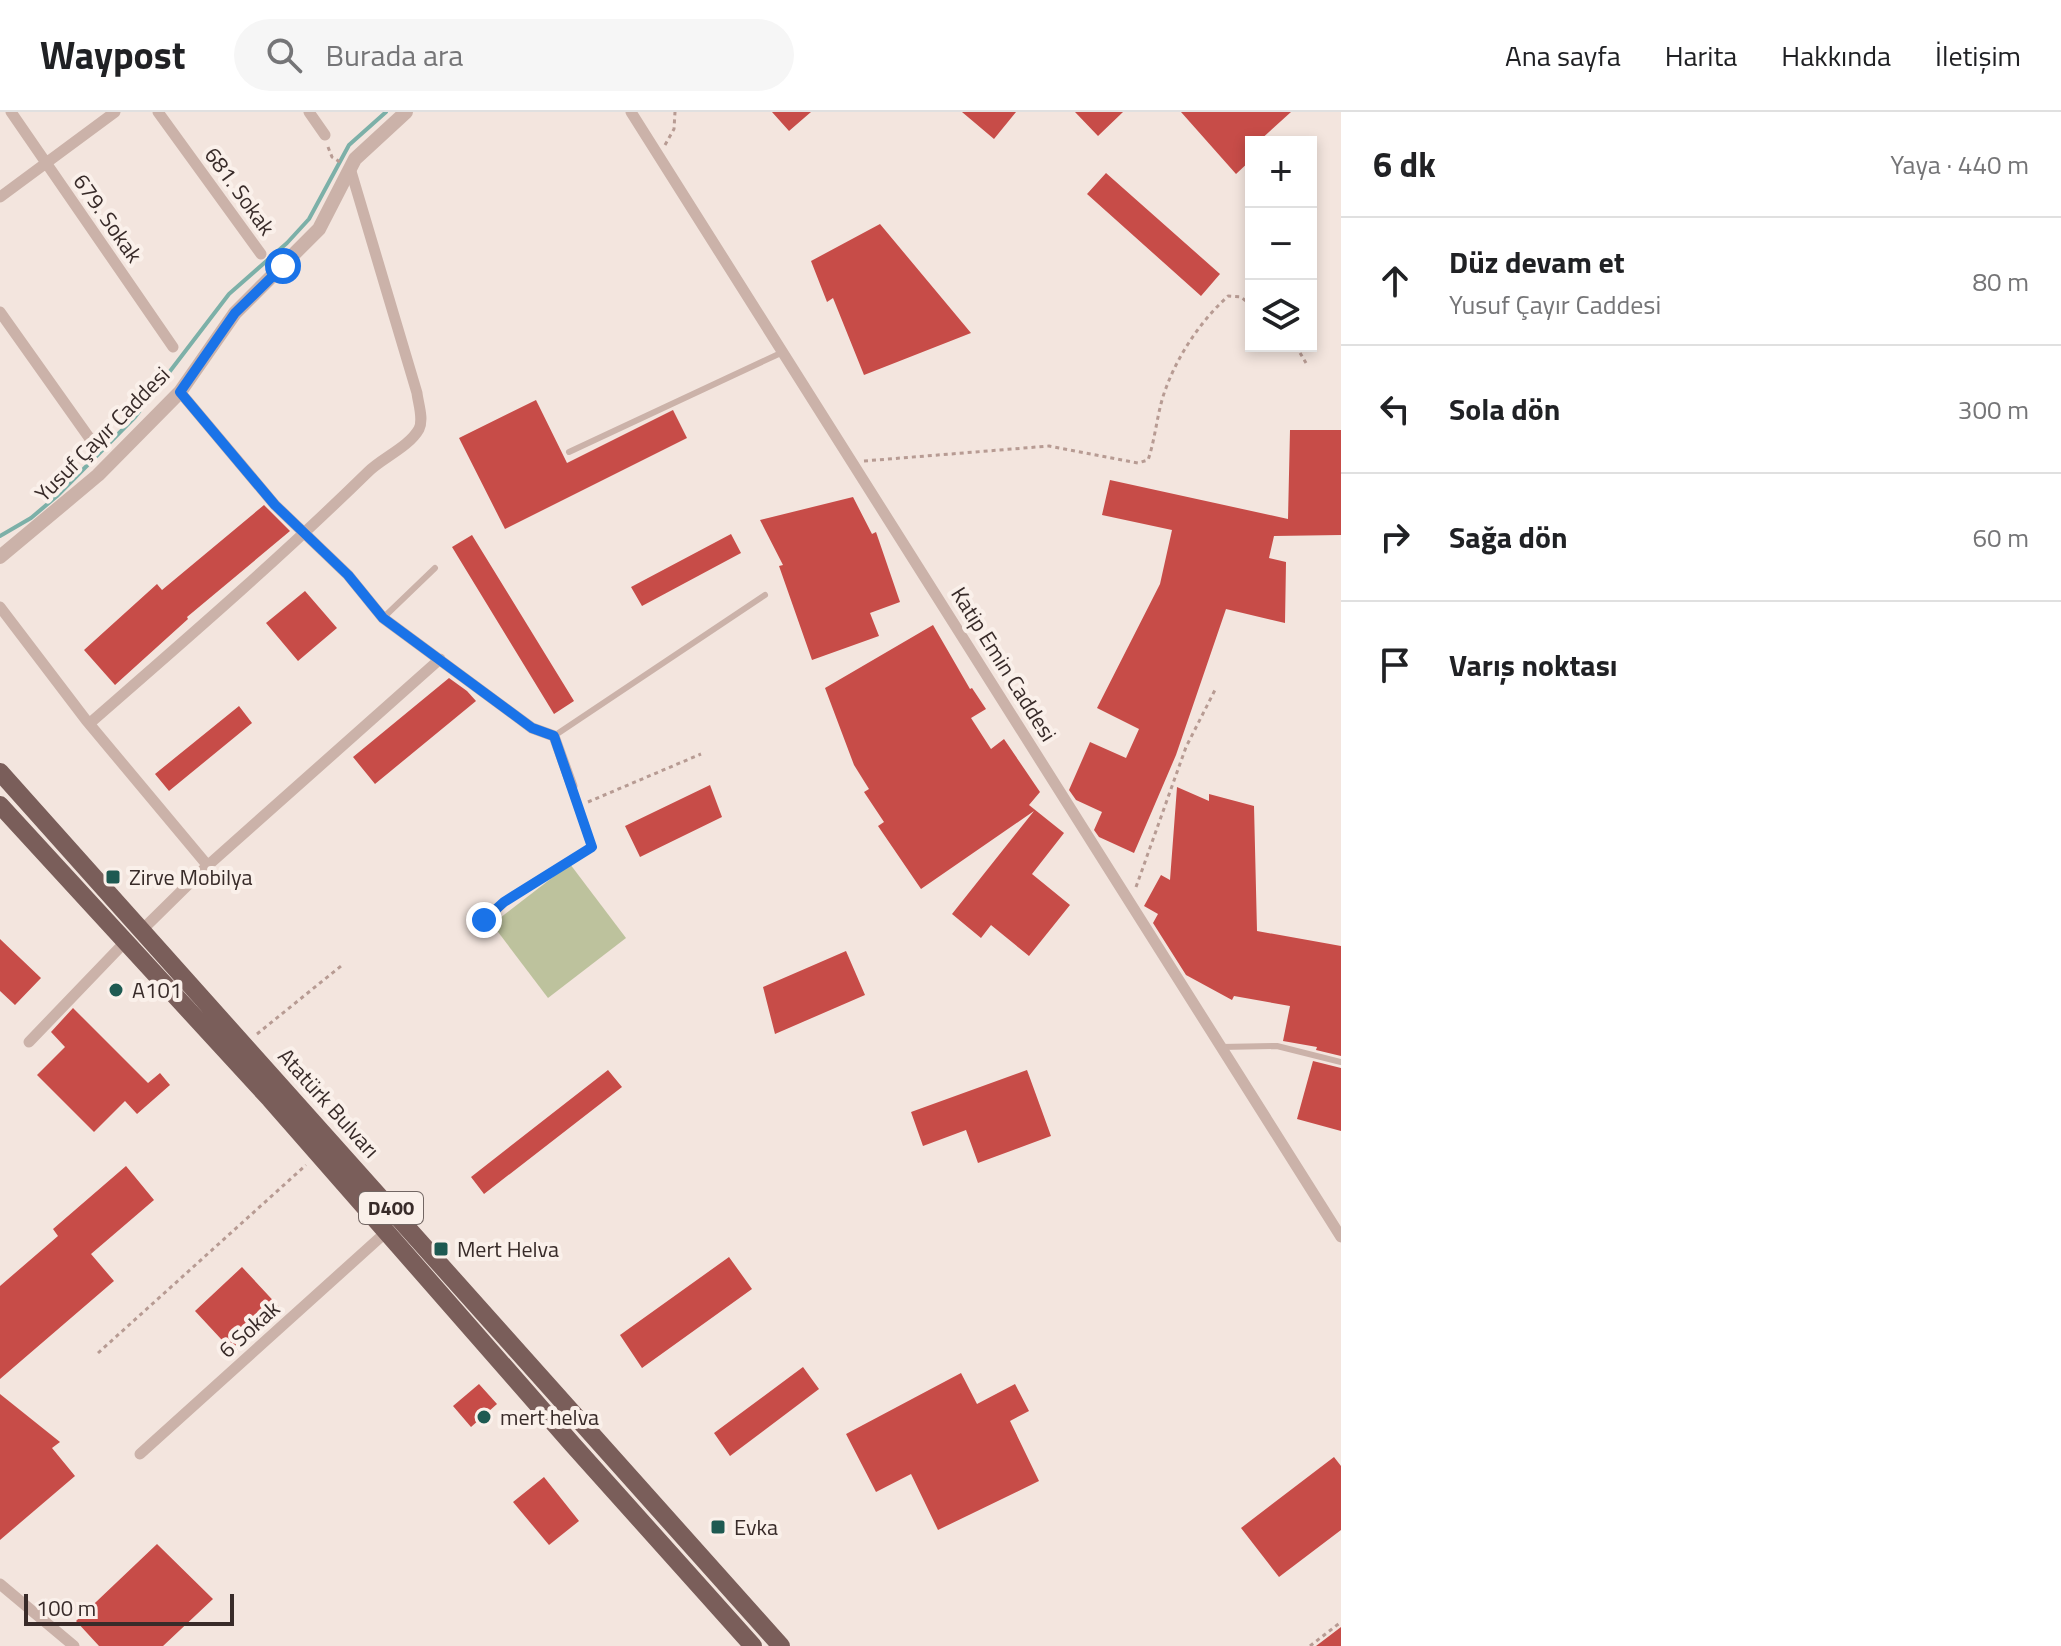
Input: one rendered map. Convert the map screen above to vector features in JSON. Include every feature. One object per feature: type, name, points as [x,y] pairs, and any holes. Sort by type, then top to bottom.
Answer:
[{"type":"main road","name":"Atatürk Bulvarı","points":[[0,772],[781,1646]]},
{"type":"main road","name":"Atatürk Bulvarı","points":[[0,805],[318,1154],[753,1646]]},
{"type":"street","name":"679. Sokak","points":[[11,112],[173,347]]},
{"type":"street","points":[[0,197],[115,112]]},
{"type":"street","name":"681. Sokak","points":[[158,112],[261,254]]},
{"type":"street","points":[[309,112],[325,135]]},
{"type":"street","name":"Yusuf Çayır Caddesi","points":[[0,557],[98,475],[180,392],[235,313],[319,229],[355,159],[406,112]]},
{"type":"street","name":"Katip Emin Caddesi","points":[[631,112],[1341,1237]]},
{"type":"street","points":[[90,723],[304,535],[372,468],[419,428],[421,417],[417,393],[350,168]]},
{"type":"street","points":[[0,312],[93,443]]},
{"type":"street","points":[[180,392],[275,505],[348,575],[383,618],[532,728],[554,736],[572,786]]},
{"type":"street","points":[[0,607],[90,723],[208,866]]},
{"type":"street","points":[[142,930],[208,866],[440,659]]},
{"type":"street","points":[[29,1042],[126,941]]},
{"type":"street","name":"6 Sokak","points":[[140,1454],[385,1233]]},
{"type":"street","points":[[0,1584],[74,1646]]},
{"type":"lane","points":[[569,452],[783,352]]},
{"type":"lane","points":[[383,618],[435,568]]},
{"type":"lane","points":[[554,736],[765,595]]},
{"type":"lane","points":[[484,920],[504,902],[592,847],[572,786]]},
{"type":"lane","points":[[1221,1047],[1277,1046],[1341,1062]]},
{"type":"path","points":[[659,155],[674,129],[675,112]]},
{"type":"path","points":[[852,462],[1049,446],[1138,463],[1148,460],[1156,437],[1165,389],[1205,318],[1228,296],[1245,300]]},
{"type":"path","points":[[1300,352],[1306,363]]},
{"type":"path","points":[[1130,902],[1186,747],[1215,690]]},
{"type":"path","points":[[577,807],[701,754]]},
{"type":"path","points":[[244,1045],[341,966]]},
{"type":"path","points":[[98,1353],[318,1154]]},
{"type":"path","points":[[1310,1646],[1341,1622]]},
{"type":"green space","points":[[570,864],[626,938],[548,998],[492,924]]},
{"type":"building","points":[[772,112],[811,112],[789,131]]},
{"type":"building","points":[[962,112],[1016,112],[994,139]]},
{"type":"building","points":[[1075,112],[1123,112],[1098,136]]},
{"type":"building","points":[[1181,112],[1291,112],[1265,136],[1245,136],[1245,166],[1236,174]]},
{"type":"building","points":[[1106,173],[1220,274],[1201,296],[1087,194]]},
{"type":"building","points":[[880,224],[971,333],[864,375],[833,298],[827,302],[811,261]]},
{"type":"building","points":[[536,400],[567,463],[673,410],[687,438],[505,529],[459,438]]},
{"type":"building","points":[[1290,430],[1341,430],[1341,535],[1274,536],[1269,558],[1286,562],[1285,623],[1226,609],[1176,755],[1134,853],[1099,837],[1094,830],[1102,812],[1076,800],[1069,790],[1090,742],[1126,758],[1139,729],[1097,708],[1160,584],[1172,530],[1102,515],[1110,480],[1288,519]]},
{"type":"building","points":[[853,497],[872,534],[876,532],[900,602],[870,613],[879,636],[812,660],[779,566],[783,565],[760,520]]},
{"type":"building","points":[[264,505],[290,531],[187,617],[115,685],[84,650],[157,584],[162,590]]},
{"type":"building","points":[[731,534],[741,553],[642,606],[631,587]]},
{"type":"building","points":[[472,535],[574,701],[554,714],[452,547]]},
{"type":"building","points":[[305,591],[337,628],[298,661],[266,623]]},
{"type":"building","points":[[933,625],[970,689],[986,709],[971,718],[991,749],[1004,739],[1040,792],[1029,805],[1064,833],[1032,874],[1070,905],[1029,956],[991,925],[981,938],[952,914],[1034,811],[921,889],[878,826],[884,822],[864,792],[869,789],[854,765],[825,688]]},
{"type":"building","points":[[449,678],[476,701],[375,784],[353,757]]},
{"type":"building","points":[[239,706],[252,723],[169,791],[155,774]]},
{"type":"building","points":[[710,785],[722,817],[640,857],[625,826]]},
{"type":"building","points":[[1177,787],[1209,801],[1209,794],[1254,806],[1257,931],[1341,946],[1341,1056],[1316,1050],[1317,1047],[1283,1041],[1290,1006],[1234,996],[1232,1000],[1186,975],[1153,923],[1158,914],[1144,906],[1161,875],[1170,880]]},
{"type":"building","points":[[0,939],[41,978],[15,1005],[0,991]]},
{"type":"building","points":[[846,951],[865,995],[775,1034],[763,987]]},
{"type":"building","points":[[73,1008],[148,1083],[160,1073],[170,1085],[137,1114],[125,1101],[94,1132],[37,1075],[65,1047],[51,1032]]},
{"type":"building","points":[[1313,1061],[1341,1068],[1341,1131],[1297,1119]]},
{"type":"building","points":[[608,1070],[622,1087],[484,1194],[471,1177]]},
{"type":"building","points":[[1027,1070],[1051,1136],[978,1163],[966,1130],[923,1146],[911,1112]]},
{"type":"building","points":[[126,1166],[154,1200],[91,1254],[114,1281],[0,1379],[0,1286],[58,1236],[53,1229]]},
{"type":"building","points":[[729,1257],[752,1289],[642,1368],[620,1335]]},
{"type":"building","points":[[242,1267],[281,1309],[234,1353],[195,1311]]},
{"type":"building","points":[[803,1367],[819,1389],[730,1456],[714,1433]]},
{"type":"building","points":[[961,1373],[977,1404],[1015,1384],[1029,1411],[1010,1421],[1039,1481],[938,1530],[911,1474],[876,1492],[846,1434]]},
{"type":"building","points":[[479,1384],[497,1404],[471,1427],[453,1406]]},
{"type":"building","points":[[0,1394],[60,1442],[52,1448],[75,1476],[0,1540]]},
{"type":"building","points":[[1334,1457],[1341,1466],[1341,1530],[1279,1577],[1241,1528]]},
{"type":"building","points":[[544,1477],[579,1521],[549,1545],[513,1502]]},
{"type":"building","points":[[157,1544],[213,1599],[163,1646],[99,1646],[76,1621]]},
{"type":"building","points":[[1341,1627],[1341,1646],[1316,1646]]},
{"type":"waterway","points":[[0,536],[31,518],[57,496],[135,417],[229,294],[287,243],[309,219],[349,145],[386,112]]},
{"type":"place","name":"Zirve Mobilya","points":[[113,877]]},
{"type":"place","name":"A101","points":[[116,990]]},
{"type":"place","name":"Mert Helva","points":[[441,1249]]},
{"type":"place","name":"mert helva","points":[[484,1417]]},
{"type":"place","name":"Evka","points":[[718,1527]]},
{"type":"route","points":[[283,266],[235,313],[180,392],[275,505],[348,575],[383,618],[532,728],[554,736],[592,847],[504,902],[484,920]]}]
